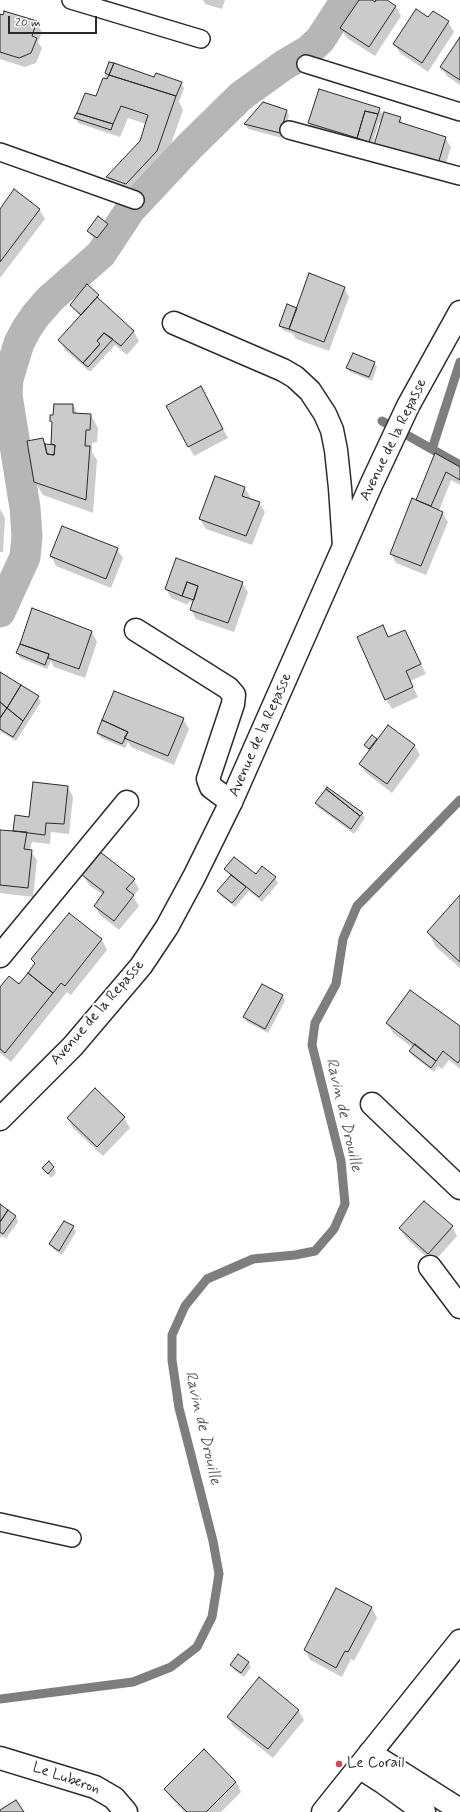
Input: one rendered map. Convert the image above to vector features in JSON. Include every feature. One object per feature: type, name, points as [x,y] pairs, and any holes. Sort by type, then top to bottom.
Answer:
[{"type":"street","name":"Avenue de la Repasse","points":[[0,1119],[73,1046],[154,948],[194,877],[231,802],[344,546],[408,406],[460,312]]},
{"type":"street","points":[[174,323],[282,370],[302,382],[310,391],[325,414],[332,430],[336,450],[340,488],[344,546]]},
{"type":"street","points":[[136,630],[228,688],[234,695],[233,704],[208,779],[211,787],[231,802]]},
{"type":"street","points":[[0,956],[127,802]]},
{"type":"street","points":[[372,1104],[460,1188]]},
{"type":"street","points":[[430,1267],[460,1307]]},
{"type":"street","points":[[323,1812],[460,1641]]},
{"type":"street","name":"Le Luberon","points":[[0,1758],[95,1787],[114,1798],[126,1812]]},
{"type":"street","points":[[364,1760],[460,1810]]},
{"type":"street","points":[[364,1760],[384,1783],[424,1812]]},
{"type":"lane","points":[[71,0],[201,39]]},
{"type":"lane","points":[[306,64],[460,112]]},
{"type":"lane","points":[[289,130],[460,176]]},
{"type":"lane","points":[[0,152],[135,200]]},
{"type":"lane","points":[[0,1522],[72,1538]]},
{"type":"building","points":[[359,0],[372,0],[375,2],[376,0],[387,0],[396,6],[369,47],[340,28]]},
{"type":"building","points":[[416,9],[428,17],[433,11],[449,21],[422,63],[393,44]]},
{"type":"building","points":[[4,11],[37,21],[32,36],[37,38],[31,53],[19,58],[0,52],[0,14],[3,15]]},
{"type":"building","points":[[460,37],[460,80],[440,67]]},
{"type":"building","points":[[109,62],[114,63],[109,75],[105,73]]},
{"type":"building","points":[[114,63],[154,77],[156,73],[182,82],[176,96],[109,75]]},
{"type":"building","points":[[109,75],[176,96],[157,151],[126,184],[106,177],[140,141],[148,115],[121,106],[113,124],[77,113],[85,93],[96,96],[103,78],[107,79]]},
{"type":"building","points":[[319,89],[380,108],[378,114],[365,111],[357,138],[308,123]]},
{"type":"building","points":[[263,102],[287,110],[280,133],[244,124]]},
{"type":"building","points":[[365,111],[378,114],[369,142],[357,138]]},
{"type":"building","points":[[384,112],[401,117],[399,122],[446,137],[438,164],[374,145]]},
{"type":"building","points":[[77,113],[113,124],[111,130],[74,118]]},
{"type":"building","points":[[14,189],[40,209],[0,262],[0,209]]},
{"type":"building","points":[[98,216],[108,224],[97,238],[87,231]]},
{"type":"building","points":[[309,273],[345,287],[324,342],[289,329]]},
{"type":"building","points":[[87,284],[99,295],[81,315],[70,305]]},
{"type":"building","points":[[97,297],[134,331],[121,346],[104,333],[97,341],[100,344],[83,363],[58,340]]},
{"type":"building","points":[[287,304],[297,308],[289,329],[279,326]]},
{"type":"building","points":[[104,333],[113,339],[88,367],[83,363],[100,344],[97,341]]},
{"type":"building","points":[[353,353],[375,362],[369,377],[346,368]]},
{"type":"building","points":[[201,386],[223,429],[188,447],[166,406]]},
{"type":"building","points":[[54,404],[73,404],[73,413],[91,414],[90,430],[86,430],[85,446],[90,446],[86,500],[34,482],[27,441],[43,438],[47,454],[54,455],[55,445],[51,444],[52,422],[50,421],[50,415],[53,415]]},
{"type":"building","points":[[45,444],[55,445],[54,455],[47,454]]},
{"type":"building","points":[[435,453],[460,467],[460,480],[446,472],[431,506],[416,500]]},
{"type":"building","points":[[215,476],[245,487],[242,496],[260,502],[246,536],[199,519]]},
{"type":"building","points":[[412,498],[443,512],[421,566],[390,554]]},
{"type":"building","points":[[62,526],[118,548],[106,579],[50,556]]},
{"type":"building","points":[[176,558],[243,582],[228,623],[190,610],[198,586],[187,582],[182,596],[165,589]]},
{"type":"building","points":[[187,582],[198,586],[194,600],[182,596]]},
{"type":"building","points":[[32,608],[92,631],[79,669],[48,658],[49,654],[20,644]]},
{"type":"building","points":[[383,625],[388,637],[405,630],[421,664],[406,671],[413,687],[385,700],[357,637]]},
{"type":"building","points":[[20,644],[49,654],[45,665],[16,653]]},
{"type":"building","points":[[0,672],[21,685],[7,708],[0,702]]},
{"type":"building","points":[[21,685],[39,696],[23,721],[7,708]]},
{"type":"building","points":[[114,691],[184,718],[168,756],[124,738],[128,732],[102,720]]},
{"type":"building","points":[[0,702],[7,708],[0,718]]},
{"type":"building","points":[[7,708],[23,721],[13,737],[0,729],[0,718]]},
{"type":"building","points":[[102,720],[128,732],[122,744],[97,733]]},
{"type":"building","points":[[388,725],[415,745],[387,784],[359,764]]},
{"type":"building","points":[[372,735],[377,739],[369,749],[364,745]]},
{"type":"building","points":[[33,782],[68,786],[64,824],[46,823],[45,835],[13,831],[15,815],[29,817]]},
{"type":"building","points":[[327,787],[363,813],[360,816],[326,789]]},
{"type":"building","points":[[326,789],[360,816],[351,829],[315,803]]},
{"type":"building","points":[[0,830],[27,832],[24,849],[32,850],[28,888],[0,885]]},
{"type":"building","points":[[100,852],[135,879],[126,889],[134,895],[114,921],[94,906],[104,892],[82,875]]},
{"type":"building","points":[[234,857],[256,874],[262,866],[276,877],[259,897],[224,869]]},
{"type":"building","points":[[231,875],[246,887],[232,903],[217,891]]},
{"type":"building","points":[[460,895],[460,962],[427,932]]},
{"type":"building","points":[[69,913],[102,939],[65,986],[61,983],[53,993],[28,973],[35,963],[31,959]]},
{"type":"building","points":[[28,973],[53,993],[5,1053],[0,1049],[0,987],[9,976],[19,984]]},
{"type":"building","points":[[262,984],[283,995],[265,1029],[243,1017]]},
{"type":"building","points":[[410,990],[460,1026],[460,1060],[458,1063],[443,1051],[436,1061],[386,1023]]},
{"type":"building","points":[[415,1044],[436,1061],[431,1068],[409,1051]]},
{"type":"building","points":[[95,1088],[125,1117],[97,1147],[67,1118]]},
{"type":"building","points":[[49,1161],[54,1167],[48,1174],[42,1168]]},
{"type":"building","points":[[424,1201],[453,1226],[428,1254],[399,1228]]},
{"type":"building","points":[[0,1204],[8,1210],[0,1222]]},
{"type":"building","points":[[8,1210],[16,1216],[3,1234],[0,1232],[0,1222]]},
{"type":"building","points":[[64,1221],[74,1226],[59,1251],[49,1244]]},
{"type":"building","points":[[336,1588],[372,1607],[348,1652],[345,1651],[336,1668],[304,1650]]},
{"type":"building","points":[[238,1654],[249,1662],[241,1673],[230,1665]]},
{"type":"building","points":[[259,1677],[299,1710],[268,1749],[227,1717]]},
{"type":"building","points":[[204,1749],[236,1782],[206,1812],[187,1812],[164,1789]]},
{"type":"building","points":[[16,1800],[24,1812],[0,1812],[0,1810]]},
{"type":"waterway","points":[[0,612],[25,557],[27,536],[25,508],[7,395],[8,379],[19,343],[27,328],[50,299],[101,254],[130,210],[189,147],[241,96],[284,65],[308,51],[320,40],[346,0]]},
{"type":"waterway","points":[[432,449],[460,362]]},
{"type":"waterway","points":[[382,421],[460,465]]},
{"type":"waterway","name":"Ravin de Drouille","points":[[0,1699],[133,1682],[171,1667],[197,1647],[212,1617],[219,1574],[213,1541],[179,1408],[172,1360],[172,1335],[185,1306],[207,1279],[253,1259],[295,1255],[315,1251],[334,1229],[345,1204],[341,1161],[312,1045],[315,1023],[336,984],[343,939],[357,906],[460,800]]},
{"type":"place","name":"Le Corail","points":[[339,1764]]}]
